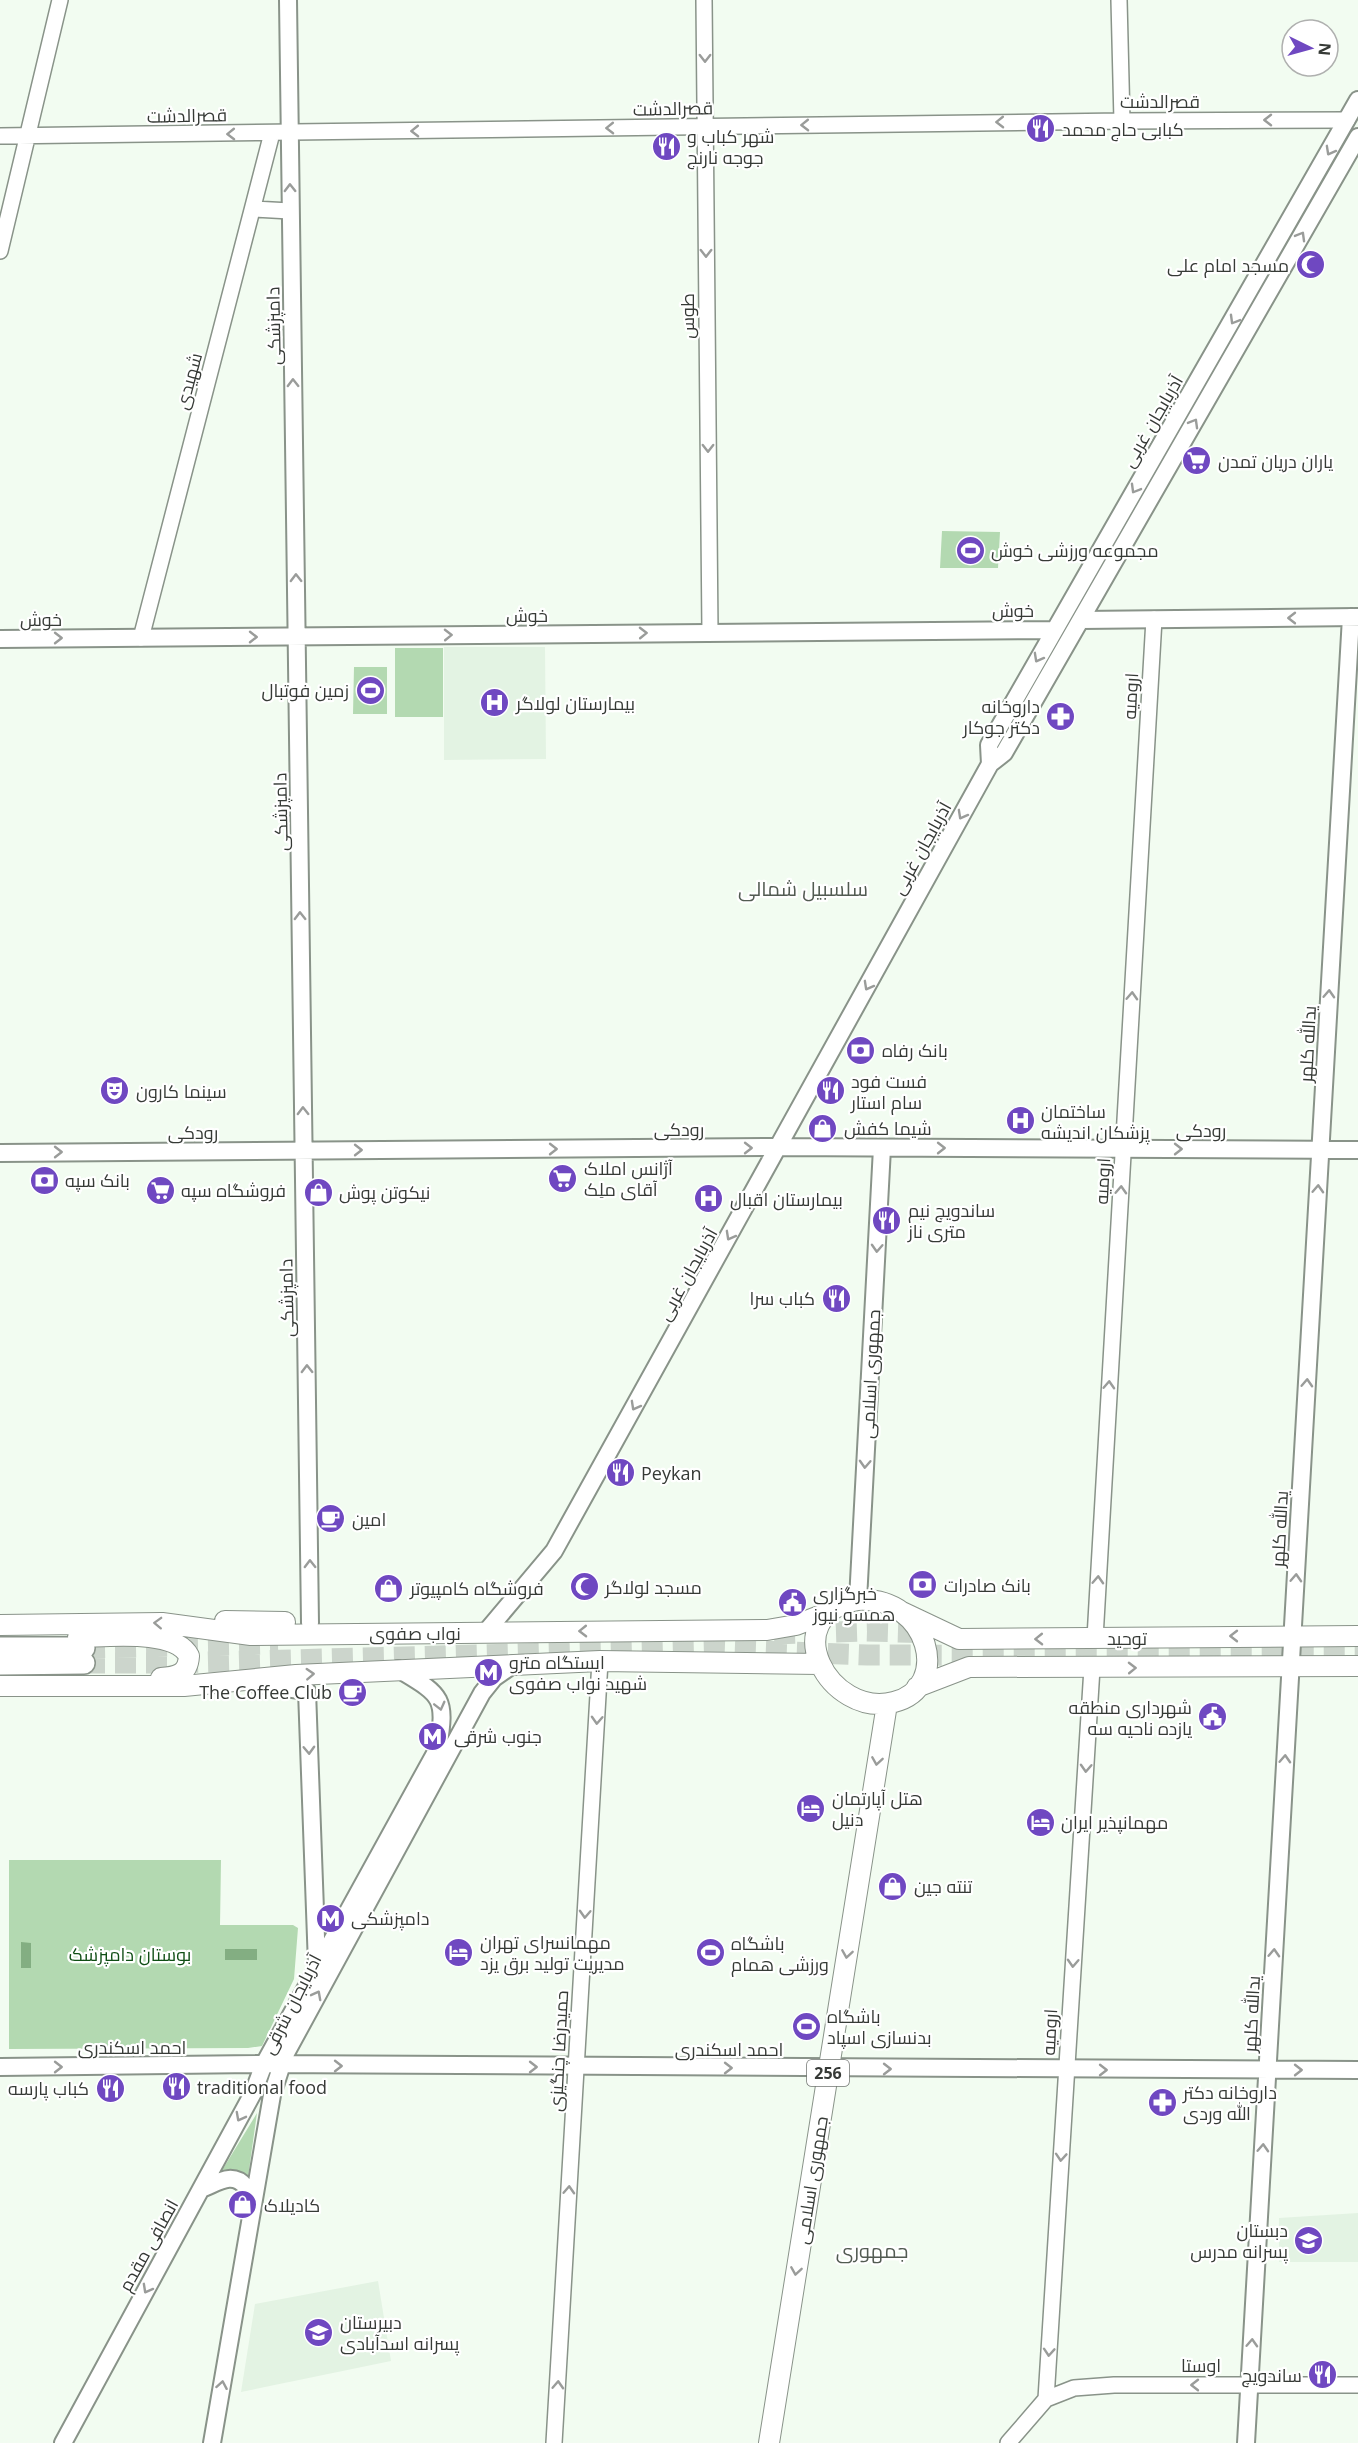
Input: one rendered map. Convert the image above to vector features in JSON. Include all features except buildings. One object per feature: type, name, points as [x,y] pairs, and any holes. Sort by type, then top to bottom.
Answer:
[{"type":"highway","points":[[0,1648],[84,1655],[0,1664]]},
{"type":"main road","name":"دامپزشکی","points":[[288,0],[310,1623]]},
{"type":"main road","name":"آذربایجان غربی","points":[[990,764],[989,745],[1054,630],[1353,124],[1358,100]]},
{"type":"main road","name":"آذربایجان غربی","points":[[485,1633],[554,1551],[990,764],[1004,753],[1358,137]]},
{"type":"main road","points":[[1081,620],[1354,617]]},
{"type":"main road","name":"یدالله کلهر","points":[[1246,2443],[1320,1149],[1354,617]]},
{"type":"main road","name":"خوش","points":[[0,639],[1054,630]]},
{"type":"main road","name":"رودکی","points":[[0,1153],[778,1147],[1358,1150]]},
{"type":"main road","name":"جمهوری اسلامی","points":[[858,1600],[882,1148]]},
{"type":"main road","points":[[858,1600],[877,1601],[902,1612],[917,1625],[926,1645],[925,1669],[917,1687],[906,1697],[886,1704],[864,1701],[844,1692],[829,1679],[820,1664],[816,1650],[816,1634],[827,1613],[858,1600]]},
{"type":"main road","name":"توحید","points":[[902,1612],[959,1639],[1358,1636]]},
{"type":"main road","name":"نواب صفوی","points":[[0,1625],[162,1623],[251,1635],[768,1630],[796,1625],[827,1613]]},
{"type":"main road","points":[[193,1627],[220,1622],[414,1625],[446,1632]]},
{"type":"main road","points":[[640,1662],[642,1630]]},
{"type":"main road","points":[[0,1636],[165,1639],[184,1648],[189,1660],[184,1672],[173,1677],[0,1676]]},
{"type":"main road","name":"نواب صفوی","points":[[0,1686],[184,1686],[296,1675],[600,1661],[820,1664]]},
{"type":"main road","name":"آذربایجان شرقی","points":[[272,2065],[373,1891],[482,1693],[494,1678],[514,1664]]},
{"type":"main road","name":"توحید","points":[[917,1687],[969,1667],[1358,1666]]},
{"type":"main road","name":"آذربایجان شرقی","points":[[212,2443],[272,2095],[272,2065],[315,1972],[438,1748],[443,1721],[439,1697],[428,1687],[398,1669]]},
{"type":"main road","points":[[238,1681],[307,1691],[318,1952],[315,1972]]},
{"type":"main road","name":"جمهوری اسلامی","points":[[769,2443],[886,1704]]},
{"type":"main road","name":"احمد اسکندری","points":[[0,2067],[272,2065],[1358,2070]]},
{"type":"main road","name":"انصافی مقدم","points":[[63,2443],[253,2093],[272,2065]]},
{"type":"main road","points":[[201,2189],[220,2180],[234,2179],[244,2184],[254,2199]]},
{"type":"street","points":[[0,251],[60,0]]},
{"type":"street","name":"طوس","points":[[704,0],[710,633]]},
{"type":"street","points":[[1119,0],[1122,121]]},
{"type":"street","name":"قصرالدشت","points":[[0,136],[1122,121],[1353,124]]},
{"type":"street","name":"شهیدی","points":[[141,638],[272,134]]},
{"type":"street","points":[[253,208],[290,211]]},
{"type":"street","name":"ارومیه","points":[[1095,1638],[1154,619]]},
{"type":"street","name":"حمیدرضا چنگیزی","points":[[554,2443],[600,1661]]},
{"type":"street","name":"ارومیه","points":[[1046,2399],[1092,1668]]},
{"type":"street","name":"اوستا","points":[[1046,2399],[1074,2388],[1098,2385],[1358,2385]]},
{"type":"street","points":[[1008,2443],[1046,2399]]},
{"type":"shaded area","name":"بیمارستان لولاگر","points":[[444,647],[545,647],[546,759],[444,760]]},
{"type":"shaded area","points":[[21,1942],[31,1943],[31,1968],[21,1968]]},
{"type":"shaded area","points":[[225,1949],[257,1949],[257,1960],[225,1960]]},
{"type":"shaded area","name":"دبستان پسرانه مدرس","points":[[1358,2213],[1358,2262],[1279,2262],[1279,2218]]},
{"type":"shaded area","name":"دبیرستان پسرانه اسدآبادی","points":[[378,2281],[391,2361],[241,2392],[255,2304]]},
{"type":"green space","name":"مجموعه ورزشی خوش","points":[[942,531],[1000,532],[998,568],[940,568]]},
{"type":"green space","points":[[395,648],[443,648],[443,717],[395,717]]},
{"type":"green space","name":"زمین فوتبال","points":[[354,667],[387,667],[387,714],[353,714]]},
{"type":"green space","name":"بوستان دامپزشک","points":[[9,1860],[221,1860],[220,1925],[293,1925],[298,1928],[294,1979],[262,2046],[248,2048],[9,2049]]},
{"type":"green space","points":[[257,2113],[248,2177],[221,2172]]},
{"type":"tunnel","points":[[774,1634],[867,1631],[934,1633]]},
{"type":"tunnel","points":[[84,1648],[278,1644]]},
{"type":"tunnel","points":[[84,1663],[174,1663],[707,1649],[868,1655],[1358,1656]]},
{"type":"place","name":"کبابی حاج محمد","points":[[1041,129]]},
{"type":"place","name":"شهر کباب و جوجه نارنج","points":[[666,146]]},
{"type":"place","name":"مسجد امام علی","points":[[1310,265]]},
{"type":"place","name":"یاران دریان تمدن","points":[[1197,461]]},
{"type":"place","name":"مجموعه ورزشی خوش","points":[[970,550]]},
{"type":"place","name":"زمین فوتبال","points":[[370,690]]},
{"type":"place","name":"بیمارستان لولاگر","points":[[495,703]]},
{"type":"place","name":"داروخانه دکتر جوکار","points":[[1061,716]]},
{"type":"place","name":"بانک رفاه","points":[[861,1050]]},
{"type":"place","name":"سینما کارون","points":[[115,1091]]},
{"type":"place","name":"فست فود سام استار","points":[[830,1091]]},
{"type":"place","name":"ساختمان پزشکان اندیشه","points":[[1020,1121]]},
{"type":"place","name":"شیما کفش","points":[[823,1128]]},
{"type":"place","name":"آژانس املاک آقای ملِک","points":[[563,1178]]},
{"type":"place","name":"بانک سپه","points":[[44,1180]]},
{"type":"place","name":"فروشگاه سپه","points":[[160,1190]]},
{"type":"place","name":"نیکوتن پوش","points":[[318,1192]]},
{"type":"place","name":"بیمارستان اقبال","points":[[709,1199]]},
{"type":"place","name":"ساندویچ نیم متری ناز","points":[[887,1220]]},
{"type":"place","name":"کباب سرا","points":[[836,1298]]},
{"type":"place","name":"Peykan","points":[[620,1473]]},
{"type":"place","name":"امین","points":[[331,1519]]},
{"type":"place","name":"بانک صادرات","points":[[923,1585]]},
{"type":"place","name":"مسجد لولاگر","points":[[584,1587]]},
{"type":"place","name":"فروشگاه کامپیوتر","points":[[389,1588]]},
{"type":"place","name":"خبرگزاری همسو نیوز","points":[[792,1603]]},
{"type":"place","name":"ایستگاه مترو شهید نواب صفوی","points":[[488,1672]]},
{"type":"place","name":"The Coffee Club","points":[[353,1692]]},
{"type":"place","name":"شهرداری منطقه یازده ناحیه سه","points":[[1213,1717]]},
{"type":"place","name":"جنوب شرقی","points":[[433,1736]]},
{"type":"place","name":"هتل آپارتمان دنیل","points":[[811,1808]]},
{"type":"place","name":"مهمانپذیر ایران","points":[[1040,1822]]},
{"type":"place","name":"تنته جین","points":[[893,1886]]},
{"type":"place","name":"دامپزشکی","points":[[330,1918]]},
{"type":"place","name":"مهمانسرای تهران مدیریت تولید برق یزد","points":[[459,1952]]},
{"type":"place","name":"باشگاه ورزشی همام","points":[[710,1953]]},
{"type":"place","name":"باشگاه بدنسازی اسپاد","points":[[806,2026]]},
{"type":"place","name":"traditional food","points":[[176,2087]]},
{"type":"place","name":"کباب پارسه","points":[[110,2088]]},
{"type":"place","name":"داروخانه دکتر الله وردی","points":[[1162,2102]]},
{"type":"place","name":"کادیلاک","points":[[243,2205]]},
{"type":"place","name":"دبستان پسرانه مدرس","points":[[1309,2240]]},
{"type":"place","name":"دبیرستان پسرانه اسدآبادی","points":[[319,2332]]},
{"type":"place","name":"ساندویچ","points":[[1323,2375]]},
{"type":"district","name":"سلسبیل شمالی","points":[[803,888]]},
{"type":"district","name":"جمهوری","points":[[872,2250]]}]
